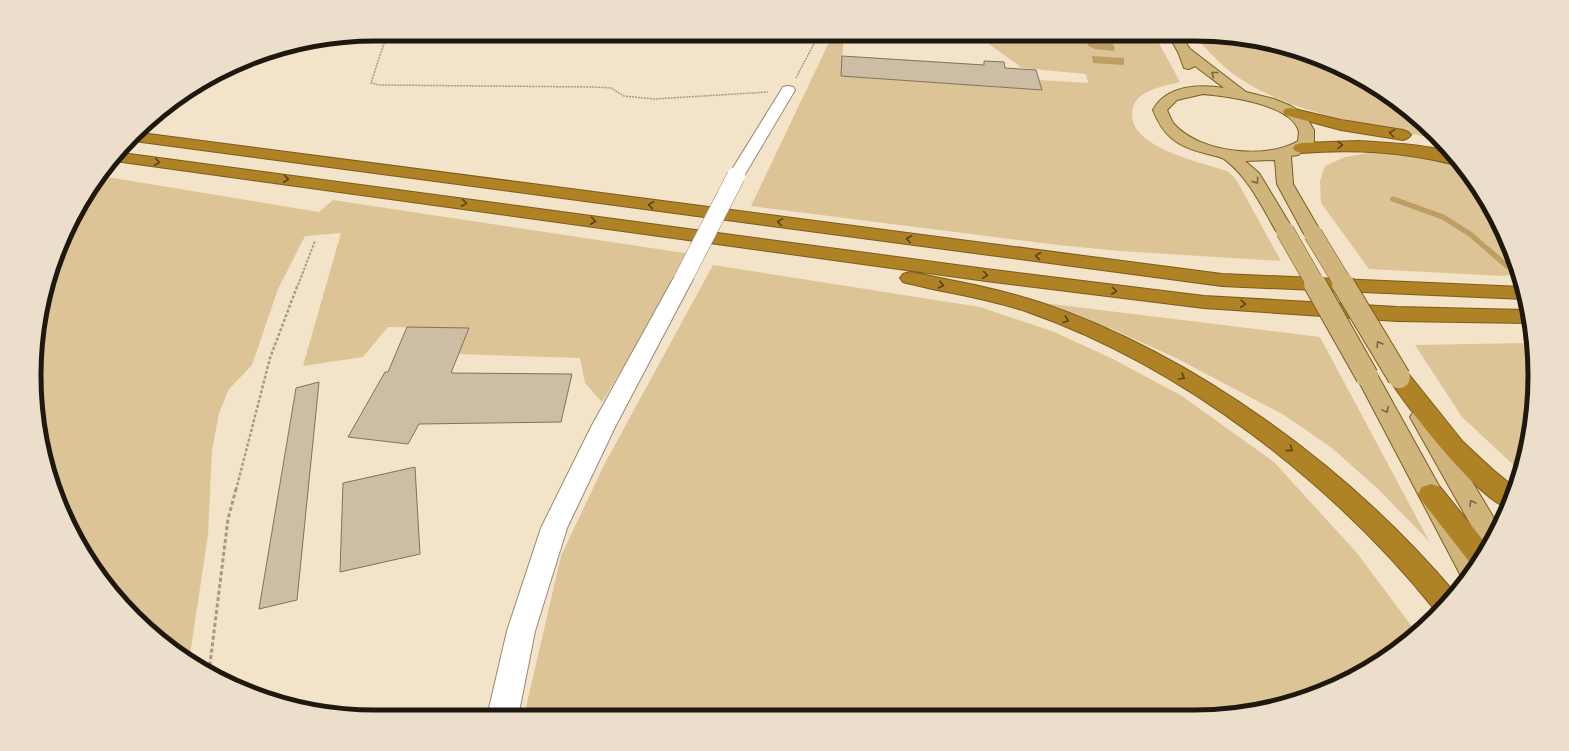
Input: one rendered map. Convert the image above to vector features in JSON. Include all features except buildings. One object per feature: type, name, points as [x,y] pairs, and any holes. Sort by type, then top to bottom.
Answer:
[{"type":"highway","points":[[1290,112],[1341,125],[1433,142]]},
{"type":"highway","points":[[141,137],[1076,262],[1222,280],[1518,293]]},
{"type":"highway","points":[[1301,148],[1336,145],[1376,146],[1409,149],[1447,158]]},
{"type":"highway","points":[[122,158],[986,275],[1204,302],[1397,314],[1523,317]]},
{"type":"highway","points":[[738,241],[1008,299],[1082,326],[1160,364],[1233,408],[1296,454],[1355,504],[1443,598]]},
{"type":"highway","points":[[1076,262],[1380,279],[1488,281],[1514,279]]},
{"type":"highway","points":[[1397,314],[1525,329]]},
{"type":"highway","points":[[1399,377],[1455,448],[1483,476],[1506,495]]},
{"type":"highway","points":[[1431,494],[1477,552]]},
{"type":"main road","points":[[1178,41],[1185,52],[1195,83],[1192,91]]},
{"type":"main road","points":[[1185,52],[1226,83],[1244,94]]},
{"type":"main road","points":[[1192,91],[1216,91],[1244,94],[1269,102],[1290,112],[1301,122],[1307,131],[1306,143],[1301,148],[1283,155],[1258,157],[1228,154],[1188,141],[1178,135],[1164,122],[1161,116],[1162,105],[1173,96],[1192,91]]},
{"type":"main road","points":[[1228,154],[1253,177],[1285,231],[1367,376],[1469,565]]},
{"type":"main road","points":[[1283,155],[1285,184],[1489,533]]},
{"type":"street","points":[[504,710],[521,631],[554,528],[603,427],[683,279],[736,176],[788,90]]},
{"type":"path","points":[[385,41],[371,83],[380,85],[594,86],[611,88],[624,96],[654,99],[788,90],[816,41]]},
{"type":"path","points":[[210,666],[228,519],[270,358],[315,241]]},
{"type":"shaded area","points":[[830,41],[844,41],[841,76],[1041,90],[1039,80],[1088,83],[1086,74],[1022,68],[985,41],[1158,41],[1180,82],[1156,88],[1141,96],[1136,101],[1132,116],[1136,128],[1145,138],[1157,146],[1188,159],[1229,172],[1237,181],[1281,261],[1120,251],[1058,245],[751,206]]},
{"type":"shaded area","points":[[1087,41],[1110,41],[1112,42],[1115,48],[1113,51],[1095,49],[1088,46]]},
{"type":"shaded area","points":[[1199,41],[1259,47],[1280,52],[1322,66],[1379,97],[1397,110],[1429,138],[1336,118],[1311,111],[1262,91],[1239,78],[1220,63]]},
{"type":"shaded area","points":[[1092,56],[1124,58],[1124,65],[1093,63]]},
{"type":"shaded area","points":[[1369,153],[1403,154],[1451,162],[1472,190],[1494,228],[1503,247],[1512,274],[1504,276],[1369,269],[1321,203],[1320,181],[1325,166],[1345,157]]},
{"type":"shaded area","points":[[106,177],[319,212],[333,200],[691,254],[602,402],[585,383],[580,358],[458,354],[469,328],[388,327],[363,357],[303,366],[341,233],[305,236],[278,289],[252,365],[229,389],[219,413],[212,450],[208,535],[190,654],[172,641],[139,612],[110,579],[97,561],[66,504],[52,462],[44,419],[41,376],[47,310],[52,289],[66,247],[86,208]]},
{"type":"shaded area","points":[[713,265],[980,307],[1052,331],[1113,359],[1182,396],[1274,462],[1357,553],[1413,628],[1379,654],[1322,685],[1280,699],[1237,707],[1194,710],[525,710],[561,556],[604,465]]},
{"type":"shaded area","points":[[1035,302],[1320,337],[1429,541],[1377,488],[1332,448],[1284,415],[1176,358],[1112,329]]},
{"type":"shaded area","points":[[1526,343],[1528,376],[1527,397],[1522,441],[1515,467],[1462,417],[1415,345]]},
{"type":"waterway","points":[[1393,199],[1443,217],[1470,234],[1507,266]]}]
